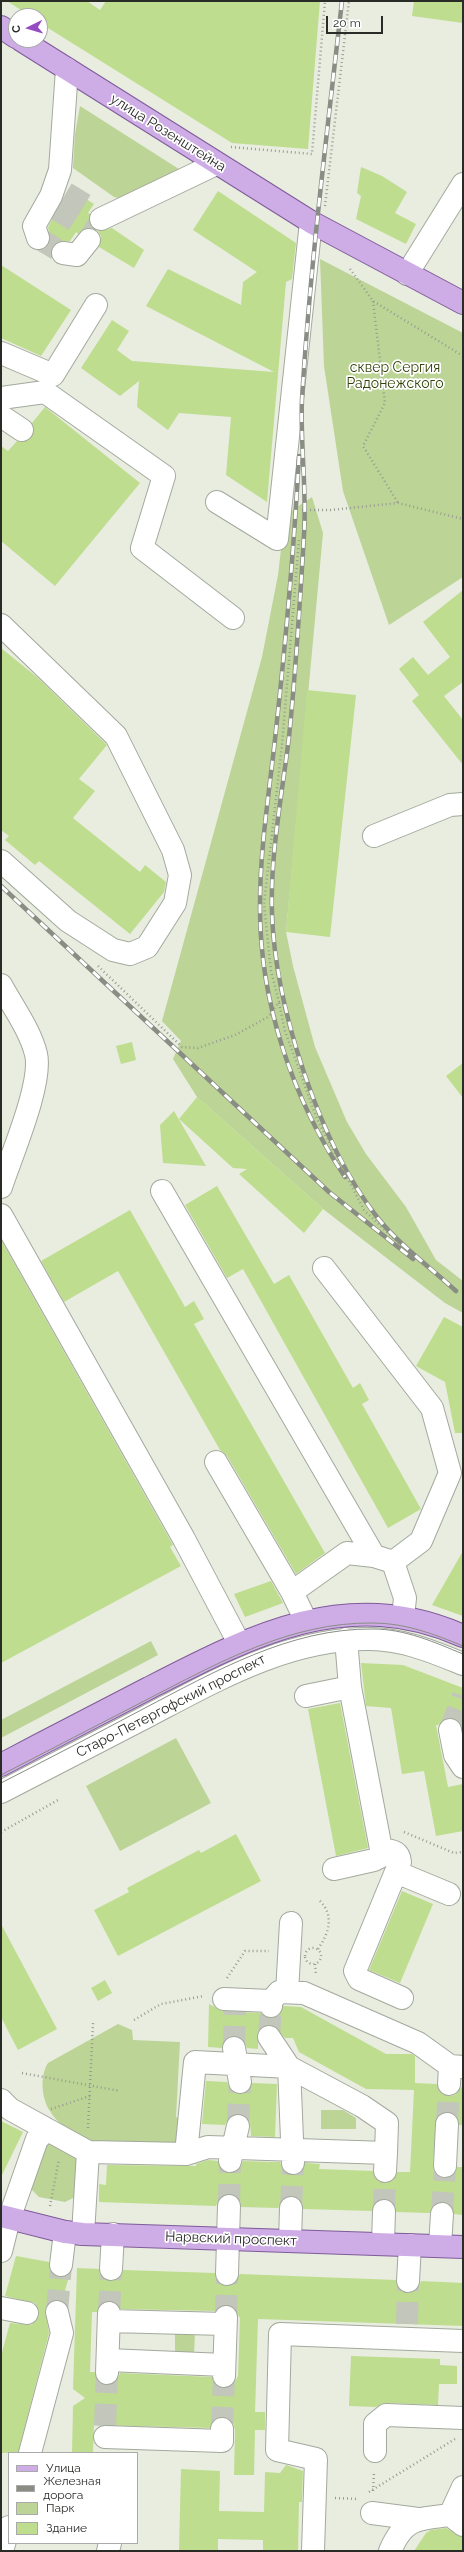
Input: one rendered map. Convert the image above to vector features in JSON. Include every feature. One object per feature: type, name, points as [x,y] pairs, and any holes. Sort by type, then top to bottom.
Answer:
[{"type":"main road","name":"улица Розенштейна","points":[[34,48],[67,69],[221,156],[407,274],[463,303]]},
{"type":"main road","name":"Старо-Петергофский проспект","points":[[1,1765],[239,1643],[306,1621],[344,1615],[373,1614],[429,1623],[463,1636]]},
{"type":"main road","name":"Нарвский проспект","points":[[5,2217],[74,2233],[463,2247]]},
{"type":"street","points":[[50,212],[60,170],[67,69]]},
{"type":"street","points":[[100,215],[221,156]]},
{"type":"street","points":[[407,274],[463,184]]},
{"type":"street","points":[[217,502],[277,539],[317,218]]},
{"type":"street","points":[[1,353],[53,375],[96,305]]},
{"type":"street","points":[[1,398],[46,392],[164,476],[142,548],[233,618]]},
{"type":"street","points":[[1,416],[22,430]]},
{"type":"street","points":[[1,625],[116,736],[173,850],[180,875],[175,903],[147,947],[130,954],[113,950],[68,921],[1,860]]},
{"type":"street","points":[[374,836],[450,805],[463,804]]},
{"type":"street","points":[[1,985],[28,1034],[36,1055],[36,1078],[1,1186]]},
{"type":"street","points":[[162,1191],[405,1598],[402,1618]]},
{"type":"street","points":[[1,1215],[184,1538],[239,1643]]},
{"type":"street","points":[[292,1592],[346,1553],[383,1559],[421,1541],[450,1473],[432,1408],[324,1268]]},
{"type":"street","points":[[216,1462],[292,1592],[306,1621]]},
{"type":"street","points":[[334,1869],[374,1860],[380,1857],[379,1841],[350,1687],[346,1639]]},
{"type":"street","name":"Старо-Петергофский проспект","points":[[1,1792],[50,1786],[264,1658],[312,1644],[346,1639],[372,1639],[400,1642],[424,1648],[463,1664]]},
{"type":"street","points":[[306,1696],[350,1687]]},
{"type":"street","points":[[450,1730],[455,1755],[463,1767]]},
{"type":"street","points":[[379,1841],[400,1855],[400,1862],[355,1971],[359,1979],[402,1998]]},
{"type":"street","points":[[396,1872],[448,1894]]},
{"type":"street","points":[[276,2000],[291,1923]]},
{"type":"street","points":[[232,2001],[276,2000],[304,1993],[411,2040],[454,2072]]},
{"type":"street","points":[[269,2037],[289,2067],[293,2156]]},
{"type":"street","points":[[1,2100],[10,2109],[47,2130],[87,2143],[186,2154],[208,2147],[232,2154],[386,2162],[387,2123],[362,2106],[289,2067],[195,2062],[186,2154]]},
{"type":"street","points":[[445,2166],[447,2124]]},
{"type":"street","points":[[232,2154],[238,2126]]},
{"type":"street","points":[[1,2251],[5,2217],[38,2139],[47,2130]]},
{"type":"street","points":[[61,2265],[74,2233],[87,2143]]},
{"type":"street","points":[[227,2274],[229,2206]]},
{"type":"street","points":[[290,2241],[291,2208]]},
{"type":"street","points":[[383,2244],[384,2211]]},
{"type":"street","points":[[440,2246],[442,2214]]},
{"type":"street","points":[[111,2269],[113,2234]]},
{"type":"street","points":[[408,2281],[410,2245]]},
{"type":"street","points":[[1,2308],[46,2315],[62,2333],[30,2452]]},
{"type":"street","points":[[109,2317],[226,2321],[224,2371],[107,2366],[109,2317]]},
{"type":"street","points":[[313,2551],[316,2459],[277,2450],[280,2334],[406,2331],[463,2341]]},
{"type":"street","points":[[375,2451],[376,2424],[386,2415],[463,2418]]},
{"type":"street","points":[[104,2438],[222,2441],[222,2429]]},
{"type":"street","points":[[372,2513],[418,2519],[456,2520],[463,2487]]},
{"type":"street","points":[[390,2551],[398,2533],[418,2519]]},
{"type":"street","points":[[2,2551],[8,2530]]},
{"type":"path","points":[[221,156],[312,154],[325,1]]},
{"type":"path","points":[[317,218],[348,1]]},
{"type":"path","points":[[350,269],[373,301],[463,356]]},
{"type":"path","points":[[373,301],[385,403],[363,446],[398,503]]},
{"type":"path","points":[[280,506],[302,510],[331,510],[398,503],[463,519]]},
{"type":"path","points":[[301,517],[302,510]]},
{"type":"path","points":[[300,538],[282,737],[264,904],[272,971],[285,1031],[318,1119],[364,1210],[407,1251],[456,1290]]},
{"type":"path","points":[[93,962],[182,1047],[198,1048],[235,1035],[268,1017],[279,1002]]},
{"type":"path","points":[[1,1832],[50,1786]]},
{"type":"path","points":[[379,1841],[397,1829],[454,1853],[463,1852]]},
{"type":"path","points":[[318,1949],[327,1932],[330,1920],[326,1908],[319,1900]]},
{"type":"path","points":[[311,1948],[318,1949],[321,1954],[320,1960],[316,1964],[310,1963],[306,1959],[306,1953],[311,1948]]},
{"type":"path","points":[[87,2143],[93,2023]]},
{"type":"path","points":[[22,2073],[120,2091]]},
{"type":"path","points":[[26,2118],[90,2096]]},
{"type":"path","points":[[50,2206],[60,2154]]},
{"type":"path","points":[[315,2498],[359,2499],[457,2438]]},
{"type":"path","points":[[372,2513],[375,2451]]},
{"type":"green space","points":[[80,106],[182,171],[122,199],[114,197],[73,168],[75,134]]},
{"type":"green space","name":"сквер Сергия Радонежского","points":[[320,259],[463,333],[463,577],[389,625],[343,491],[324,366]]},
{"type":"green space","points":[[312,497],[323,533],[286,932],[293,966],[315,1047],[347,1122],[366,1154],[406,1207],[436,1260],[463,1281],[463,1313],[445,1303],[323,1209],[197,1097],[173,1059],[181,1041],[162,1021],[262,657],[278,575],[285,515]]},
{"type":"green space","points":[[151,1641],[158,1655],[1,1738],[1,1720]]},
{"type":"green space","points":[[176,1738],[211,1803],[120,1851],[86,1786]]},
{"type":"green space","points":[[118,2024],[132,2030],[133,2040],[180,2042],[176,2117],[184,2119],[182,2148],[79,2140],[56,2119],[47,2106],[43,2093],[43,2080],[45,2068],[48,2063]]},
{"type":"green space","points":[[321,2110],[343,2110],[356,2118],[356,2129],[321,2129]]},
{"type":"green space","points":[[50,2142],[80,2159],[77,2196],[65,2202],[39,2197],[30,2188],[40,2149]]},
{"type":"green space","points":[[175,2332],[195,2332],[194,2356],[175,2356]]},
{"type":"building","points":[[7,1],[87,1],[100,10],[106,1],[320,1],[308,149],[232,143],[48,28],[48,8],[18,8]]},
{"type":"building","points":[[414,1],[463,1],[463,23],[412,16]]},
{"type":"building","points":[[361,167],[382,176],[407,192],[395,213],[416,224],[406,244],[356,219],[361,196],[357,193]]},
{"type":"building","points":[[69,188],[94,204],[88,213],[90,214],[90,224],[93,229],[85,228],[78,234],[76,232],[70,241],[58,242],[53,246],[51,253],[44,248],[50,240],[48,227]]},
{"type":"building","points":[[218,191],[296,243],[292,279],[286,282],[267,502],[226,475],[231,417],[179,413],[168,430],[137,407],[139,381],[120,396],[81,368],[112,320],[129,331],[117,350],[132,361],[274,372],[146,306],[168,269],[241,305],[243,282],[257,272],[193,230]]},
{"type":"building","points":[[112,228],[144,250],[134,268],[99,247],[101,236],[97,230]]},
{"type":"building","points":[[1,265],[71,310],[41,356],[1,338]]},
{"type":"building","points":[[45,407],[140,483],[55,586],[1,541],[1,446],[8,451],[17,441],[28,441],[34,431],[32,423]]},
{"type":"building","points":[[463,590],[463,682],[444,696],[463,720],[463,765],[412,701],[419,695],[399,669],[413,657],[428,675],[450,657],[423,622]]},
{"type":"building","points":[[1,648],[38,678],[107,745],[79,779],[95,791],[73,818],[140,872],[145,865],[166,882],[164,892],[130,934],[39,861],[35,865],[5,840],[9,836],[1,830]]},
{"type":"building","points":[[307,690],[356,695],[330,937],[286,932]]},
{"type":"building","points":[[132,1042],[136,1060],[121,1064],[116,1046]]},
{"type":"building","points":[[463,1063],[463,1098],[446,1076]]},
{"type":"building","points":[[197,1097],[323,1209],[304,1233],[239,1174],[247,1169],[233,1168],[179,1119]]},
{"type":"building","points":[[174,1111],[206,1166],[163,1163],[160,1125]]},
{"type":"building","points":[[217,1186],[274,1284],[289,1275],[353,1388],[360,1383],[369,1400],[362,1404],[421,1509],[388,1528],[243,1269],[227,1278],[185,1205]]},
{"type":"building","points":[[130,1210],[185,1307],[194,1301],[204,1319],[194,1324],[325,1553],[296,1574],[227,1456],[220,1450],[118,1271],[64,1302],[41,1261]]},
{"type":"building","points":[[1,1240],[173,1545],[170,1547],[181,1566],[1,1663]]},
{"type":"building","points":[[444,1317],[463,1327],[463,1433],[455,1433],[445,1382],[416,1366]]},
{"type":"building","points":[[463,1551],[463,1616],[432,1605]]},
{"type":"building","points":[[271,1581],[283,1603],[245,1617],[234,1594]]},
{"type":"building","points":[[361,1663],[403,1665],[463,1688],[463,1731],[460,1722],[454,1718],[447,1718],[436,1725],[448,1787],[463,1784],[463,1831],[436,1836],[424,1771],[402,1774],[391,1708],[366,1706]]},
{"type":"building","points":[[340,1703],[368,1848],[336,1856],[308,1709]]},
{"type":"building","points":[[236,1834],[261,1881],[118,1956],[94,1910],[129,1892],[127,1888],[199,1850],[201,1853]]},
{"type":"building","points":[[402,1891],[433,1904],[400,1983],[369,1970]]},
{"type":"building","points":[[1,1924],[57,2029],[18,2050],[1,2017]]},
{"type":"building","points":[[105,1980],[112,1993],[98,2001],[91,1988]]},
{"type":"building","points":[[209,2004],[223,2011],[261,2013],[271,2018],[278,2017],[283,2006],[301,2007],[386,2054],[412,2054],[415,2056],[415,2083],[437,2084],[442,2094],[449,2096],[455,2095],[463,2085],[463,2125],[459,2125],[454,2114],[448,2112],[437,2117],[433,2165],[434,2172],[444,2178],[451,2177],[457,2167],[463,2167],[463,2215],[454,2214],[449,2204],[442,2202],[432,2207],[430,2213],[396,2212],[395,2205],[385,2199],[378,2200],[372,2211],[303,2209],[302,2202],[292,2196],[285,2197],[278,2208],[241,2207],[240,2200],[230,2194],[219,2199],[216,2206],[99,2202],[99,2184],[106,2185],[107,2165],[196,2166],[196,2164],[208,2160],[218,2161],[221,2170],[228,2173],[239,2170],[243,2161],[280,2162],[283,2170],[293,2175],[300,2173],[305,2163],[320,2164],[319,2169],[373,2171],[378,2181],[385,2183],[395,2178],[397,2172],[410,2172],[414,2090],[366,2089],[299,2052],[293,2038],[285,2038],[274,2026],[268,2025],[258,2031],[258,2049],[247,2048],[243,2040],[232,2036],[226,2039],[222,2048],[208,2047]]},
{"type":"building","points":[[206,2081],[227,2082],[231,2090],[242,2094],[248,2091],[252,2083],[277,2084],[275,2137],[251,2136],[250,2122],[240,2114],[229,2117],[225,2125],[202,2124]]},
{"type":"building","points":[[1,2121],[23,2132],[1,2177]]},
{"type":"building","points":[[16,2256],[49,2262],[50,2270],[59,2277],[70,2273],[62,2301],[54,2300],[45,2309],[49,2333],[18,2452],[1,2453],[1,2356],[10,2323],[31,2325],[36,2321],[39,2315],[35,2303],[5,2296]]},
{"type":"building","points":[[77,2268],[99,2269],[104,2279],[111,2281],[121,2276],[123,2270],[215,2273],[216,2280],[226,2286],[233,2285],[240,2274],[396,2280],[401,2291],[408,2293],[418,2288],[421,2281],[463,2283],[463,2326],[258,2319],[255,2412],[265,2412],[265,2430],[255,2430],[254,2475],[234,2475],[235,2430],[233,2422],[222,2417],[215,2418],[210,2428],[94,2425],[93,2452],[72,2452],[73,2406],[85,2398],[73,2389]],"holes":[[[110,2301],[116,2303],[120,2309],[215,2311],[220,2306],[233,2307],[240,2318],[238,2376],[234,2383],[223,2388],[217,2386],[212,2377],[120,2373],[117,2380],[113,2384],[100,2383],[95,2372],[90,2372],[92,2312],[97,2312],[103,2302]]]},
{"type":"building","points":[[351,2356],[440,2359],[440,2365],[457,2366],[457,2384],[439,2384],[438,2405],[386,2403],[376,2407],[349,2406]]},
{"type":"building","points":[[286,2465],[303,2471],[302,2502],[299,2502],[298,2551],[263,2551],[263,2540],[218,2539],[218,2551],[179,2551],[181,2469],[220,2471],[219,2511],[264,2512],[265,2472],[280,2473]]},
{"type":"building","points":[[446,2528],[463,2537],[463,2551],[414,2551],[426,2533],[431,2530]]},
{"type":"tunnel","points":[[66,193],[91,208]]},
{"type":"tunnel","points":[[56,209],[94,233]]},
{"type":"tunnel","points":[[38,238],[63,253]]},
{"type":"tunnel","points":[[450,1730],[463,1696]]},
{"type":"tunnel","points":[[234,2048],[235,2005]]},
{"type":"tunnel","points":[[269,2037],[271,2006]]},
{"type":"tunnel","points":[[238,2126],[240,2082]]},
{"type":"tunnel","points":[[447,2124],[449,2084]]},
{"type":"tunnel","points":[[229,2206],[230,2161]]},
{"type":"tunnel","points":[[291,2208],[293,2163]]},
{"type":"tunnel","points":[[442,2214],[445,2166]]},
{"type":"tunnel","points":[[384,2211],[385,2171]]},
{"type":"tunnel","points":[[57,2312],[61,2265]]},
{"type":"tunnel","points":[[109,2313],[111,2269]]},
{"type":"tunnel","points":[[226,2317],[227,2274]]},
{"type":"tunnel","points":[[407,2324],[408,2281]]},
{"type":"tunnel","points":[[105,2426],[107,2373]]},
{"type":"tunnel","points":[[222,2429],[224,2376]]},
{"type":"tram line","points":[[1,1775],[200,1672],[255,1647],[284,1637],[313,1629],[342,1625],[385,1623],[419,1630],[463,1646]]},
{"type":"tram line","points":[[1,1783],[225,1667],[282,1644],[312,1636],[342,1631],[373,1629],[396,1631],[419,1637],[463,1654]]},
{"type":"railway","points":[[342,1],[319,200],[305,349],[302,399],[305,518],[298,636],[289,737],[277,825],[273,869],[272,913],[275,950],[291,1031],[304,1072],[319,1113],[356,1187],[377,1217],[395,1237],[456,1291]]},
{"type":"railway","points":[[299,456],[295,525],[280,696],[260,882],[261,940],[265,976],[272,1012],[282,1047],[309,1115],[326,1147],[345,1177]]},
{"type":"railway","points":[[1,886],[329,1192],[413,1259]]}]
